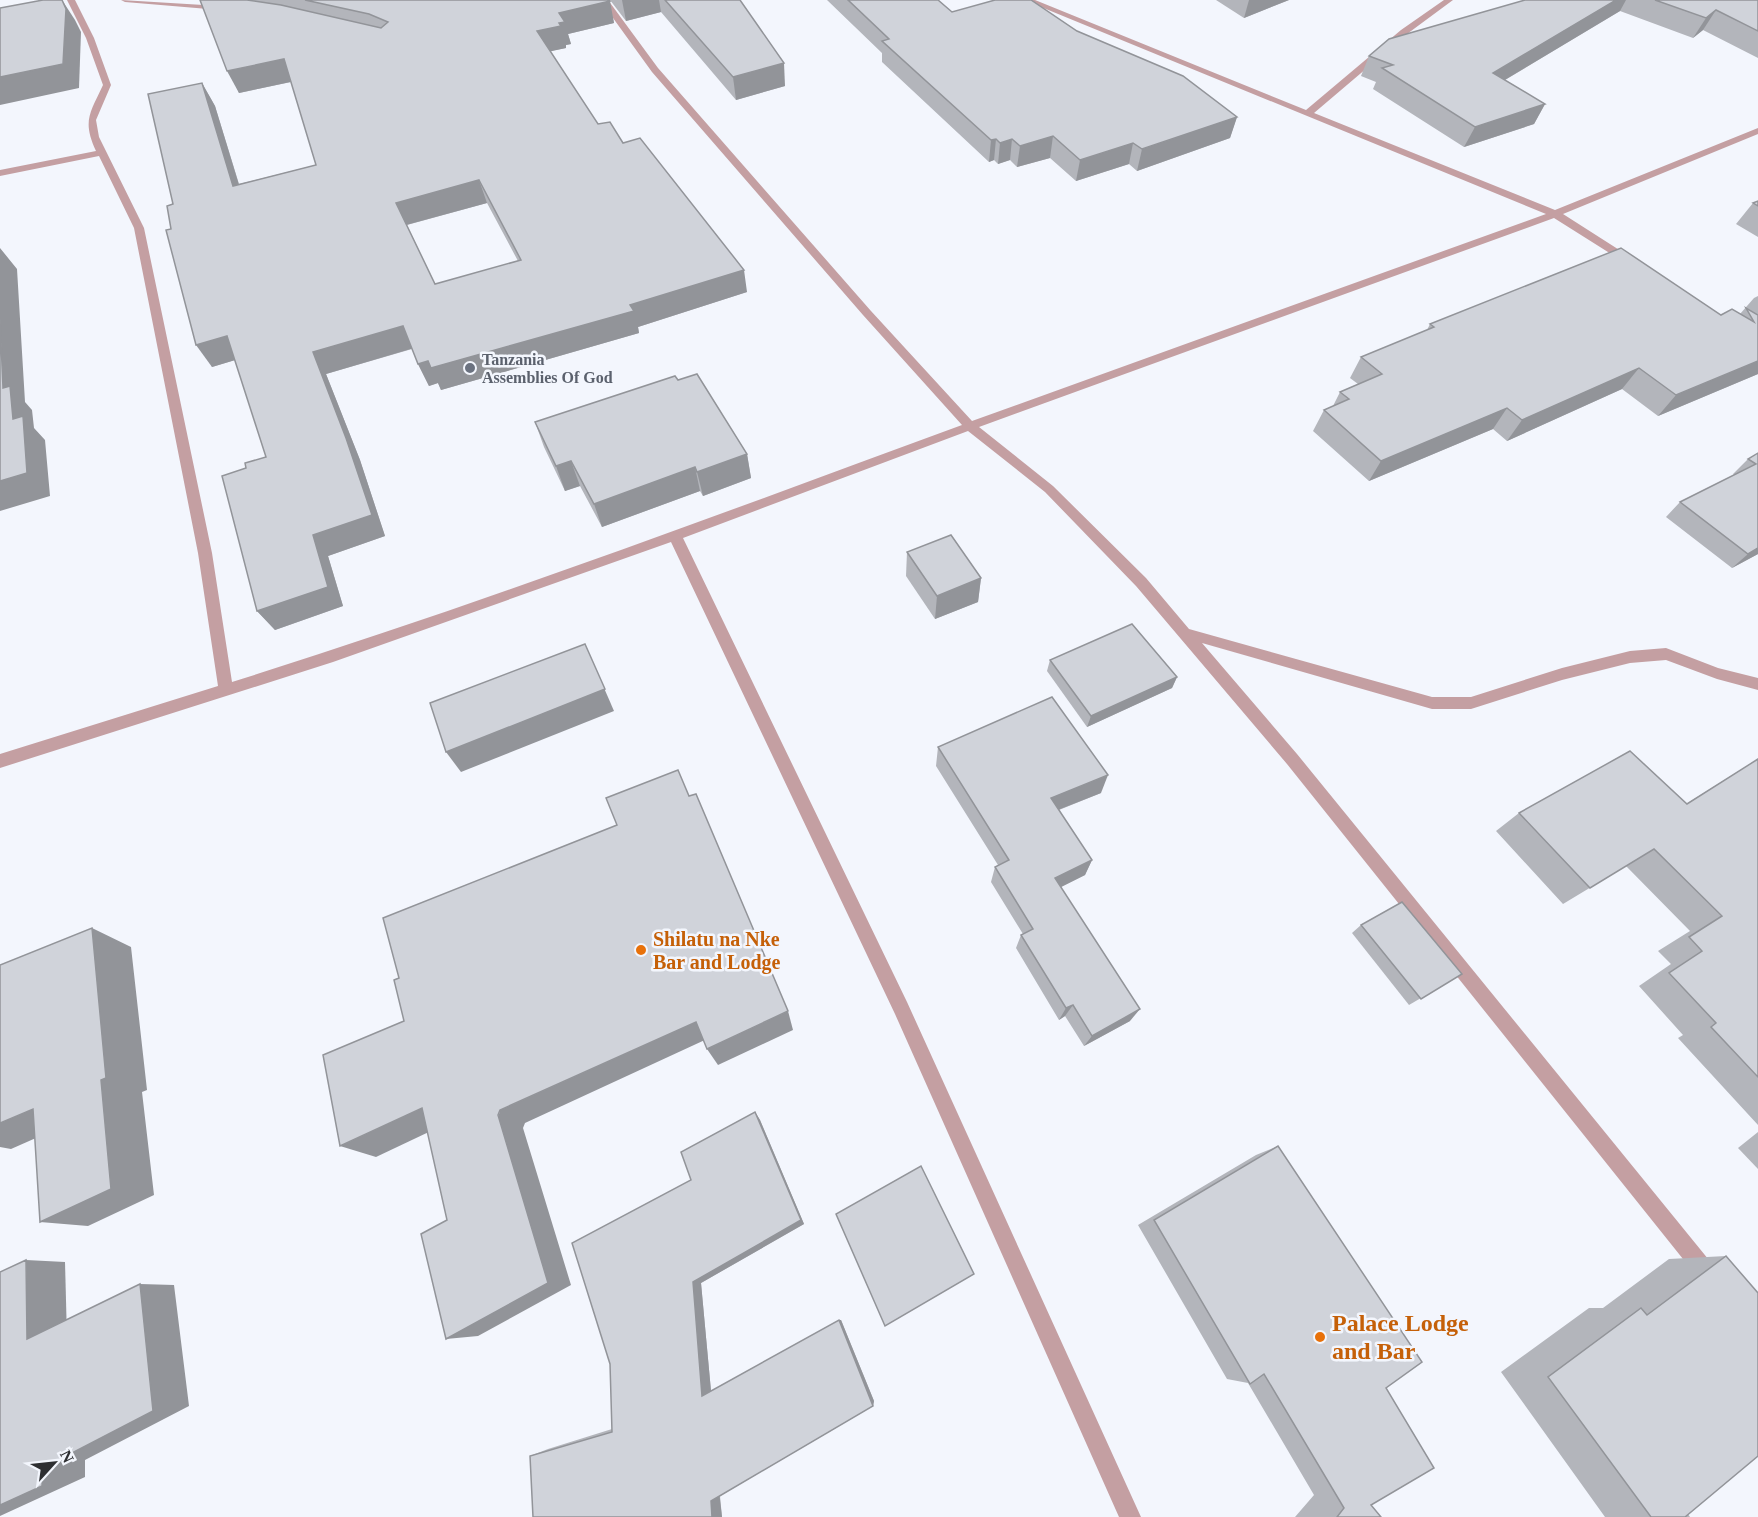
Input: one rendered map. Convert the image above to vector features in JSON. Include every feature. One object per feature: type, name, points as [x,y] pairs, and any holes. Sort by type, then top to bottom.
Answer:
[{"type":"street","points":[[71,0],[90,38],[107,85],[91,120],[100,153],[123,191],[139,228],[205,553],[226,690]]},
{"type":"street","points":[[125,0],[233,11]]},
{"type":"street","points":[[604,0],[655,70],[867,313],[970,426],[1049,489],[1141,582],[1292,759],[1720,1289]]},
{"type":"street","points":[[1028,0],[1555,214],[1644,270]]},
{"type":"street","points":[[1308,112],[1404,32],[1449,0]]},
{"type":"street","points":[[0,761],[333,656],[675,536],[970,426],[1555,214],[1758,131]]},
{"type":"street","points":[[0,173],[100,153]]},
{"type":"street","points":[[675,536],[901,1008],[1130,1517]]},
{"type":"street","points":[[1185,633],[1432,703],[1471,703],[1562,674],[1630,657],[1666,654],[1717,673],[1758,684]]},
{"type":"building","points":[[43,0],[62,0],[66,9],[63,64],[0,77],[0,8]]},
{"type":"building","points":[[200,0],[247,0],[281,5],[381,28],[388,22],[369,14],[305,0],[609,0],[559,13],[565,22],[559,23],[561,26],[537,31],[598,124],[610,122],[623,143],[640,138],[744,270],[630,305],[634,311],[431,368],[428,361],[418,364],[403,326],[313,352],[372,515],[313,535],[328,587],[257,611],[222,476],[246,468],[245,463],[266,457],[227,336],[196,345],[166,230],[171,229],[167,206],[173,204],[148,94],[202,83],[233,186],[316,165],[284,59],[227,71]],"holes":[[[479,180],[521,260],[435,284],[396,203]]]},
{"type":"building","points":[[665,0],[740,0],[784,63],[733,77]]},
{"type":"building","points":[[848,0],[938,0],[952,12],[995,0],[1031,0],[1077,31],[1183,76],[1237,117],[1142,149],[1133,143],[1080,160],[1053,136],[1020,146],[1012,139],[1000,143],[996,139],[991,140],[882,41],[889,39]]},
{"type":"building","points":[[1525,0],[1616,0],[1493,73],[1545,104],[1475,127],[1382,68],[1393,65],[1369,56],[1389,39]]},
{"type":"building","points":[[1655,0],[1758,0],[1758,31],[1716,10],[1706,18]]},
{"type":"building","points":[[1621,248],[1721,315],[1732,309],[1754,322],[1746,308],[1758,315],[1758,361],[1676,395],[1639,368],[1522,420],[1507,408],[1381,461],[1324,410],[1349,399],[1340,392],[1382,374],[1361,357],[1434,327],[1430,324]]},
{"type":"building","points":[[0,319],[3,388],[10,386],[13,419],[23,416],[27,473],[0,481]]},
{"type":"building","points":[[697,374],[747,454],[697,472],[695,467],[594,504],[571,461],[556,466],[535,422],[675,376],[678,380]]},
{"type":"building","points":[[1758,453],[1758,548],[1748,554],[1680,502],[1756,464],[1748,459]]},
{"type":"building","points":[[951,535],[981,578],[937,596],[907,552]]},
{"type":"building","points":[[1132,624],[1177,677],[1091,716],[1050,660]]},
{"type":"building","points":[[585,644],[605,689],[446,752],[430,703]]},
{"type":"building","points":[[1052,697],[1108,775],[1051,798],[1092,860],[1055,878],[1140,1009],[1092,1036],[1073,1005],[1066,1008],[1021,935],[1033,929],[995,867],[1009,860],[938,747]]},
{"type":"building","points":[[1630,751],[1687,804],[1758,759],[1758,1077],[1711,1027],[1716,1023],[1669,973],[1702,951],[1689,937],[1722,916],[1654,849],[1590,888],[1519,813]]},
{"type":"building","points":[[678,770],[689,796],[696,794],[788,1011],[707,1049],[696,1022],[500,1110],[498,1115],[548,1283],[446,1339],[421,1234],[447,1220],[422,1108],[340,1146],[323,1055],[404,1021],[394,980],[399,978],[383,918],[617,825],[606,798]]},
{"type":"building","points":[[1402,902],[1462,974],[1421,999],[1361,925]]},
{"type":"building","points":[[92,928],[106,1078],[101,1080],[111,1189],[40,1222],[33,1109],[0,1123],[0,965]]},
{"type":"building","points":[[755,1112],[801,1220],[693,1282],[702,1396],[839,1320],[873,1406],[711,1501],[712,1517],[533,1517],[530,1456],[612,1432],[610,1364],[572,1243],[691,1180],[681,1152]]},
{"type":"building","points":[[1278,1146],[1422,1362],[1386,1388],[1434,1468],[1371,1505],[1381,1517],[1337,1517],[1344,1508],[1264,1374],[1250,1384],[1154,1220]]},
{"type":"building","points":[[921,1166],[974,1274],[885,1326],[836,1214]]},
{"type":"building","points":[[1726,1256],[1758,1293],[1758,1456],[1685,1517],[1651,1517],[1548,1377],[1641,1308],[1647,1315]]},
{"type":"building","points":[[26,1260],[27,1339],[140,1284],[153,1411],[43,1468],[42,1486],[0,1505],[0,1272]]},
{"type":"place","name":"Tanzania Assemblies Of God","points":[[470,368]]},
{"type":"place","name":"Shilatu na Nke Bar and Lodge","points":[[641,950]]},
{"type":"place","name":"Palace Lodge and Bar","points":[[1320,1337]]}]
